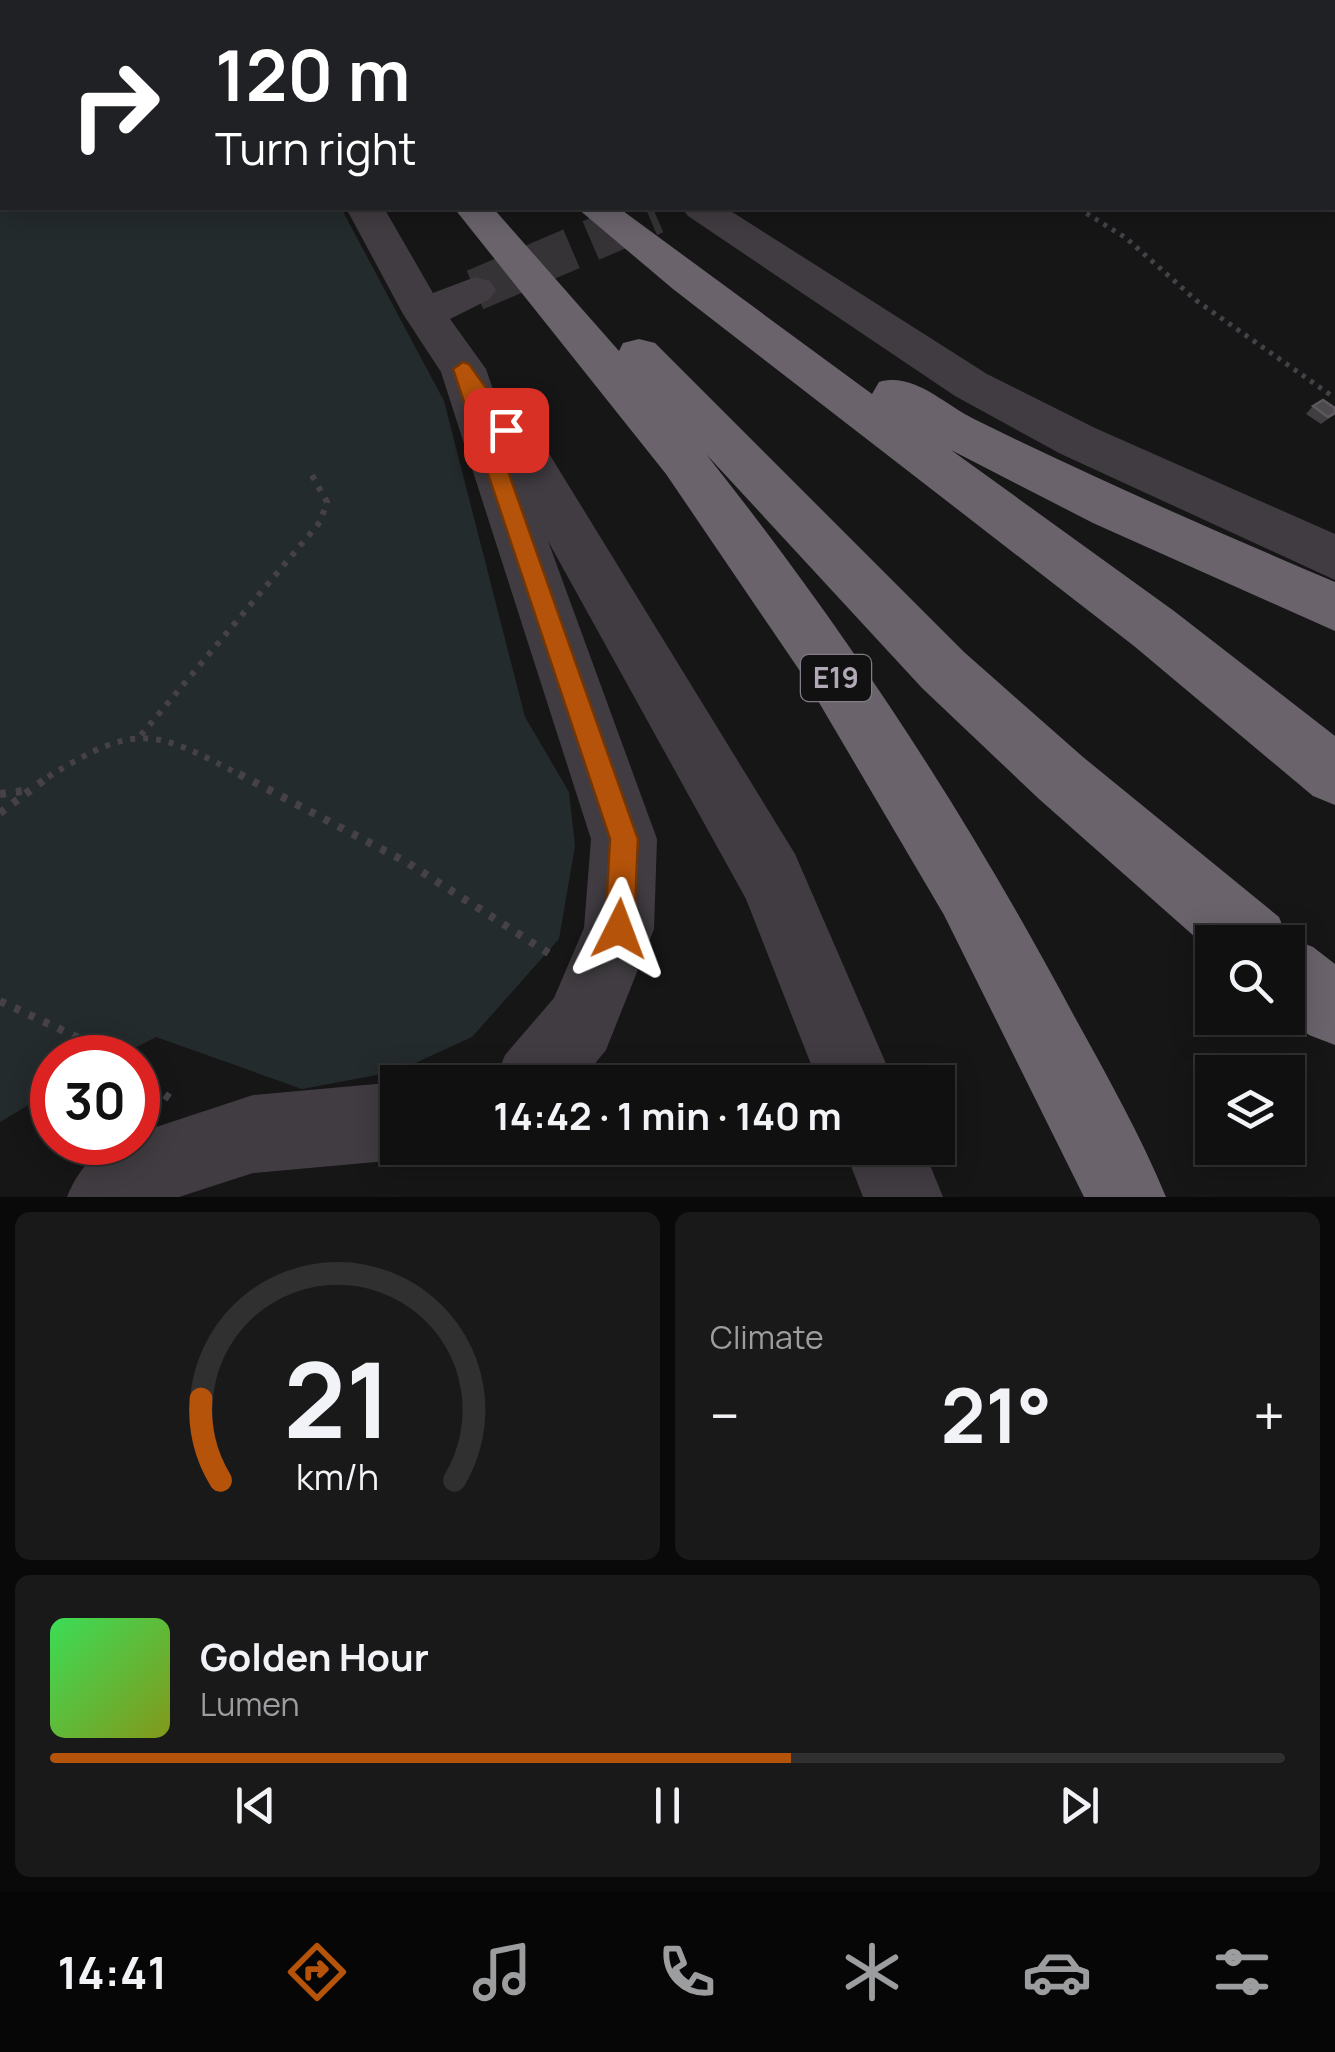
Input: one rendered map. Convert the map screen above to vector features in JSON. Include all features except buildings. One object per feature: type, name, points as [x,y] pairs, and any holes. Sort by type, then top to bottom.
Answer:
[{"type":"highway","name":"E19","points":[[475,210],[632,395],[725,517],[862,716],[944,849],[1126,1197]]},
{"type":"highway","name":"E19","points":[[498,210],[943,670],[1061,778],[1234,925]]},
{"type":"highway","points":[[599,210],[744,325],[916,449],[1262,714],[1335,775]]},
{"type":"highway","points":[[616,210],[774,318],[951,429],[1111,510],[1335,607]]},
{"type":"street","points":[[366,210],[424,314],[528,460],[772,878],[849,1065]]},
{"type":"street","points":[[704,210],[971,385],[1095,449],[1335,558]]},
{"type":"street","points":[[424,314],[474,290]]},
{"type":"street","points":[[463,369],[624,839],[619,929],[580,1024],[546,1065]]},
{"type":"street","points":[[106,1197],[158,1164],[253,1134],[380,1123]]},
{"type":"street","points":[[891,1165],[903,1197]]},
{"type":"path","points":[[1081,210],[1126,238],[1197,301],[1335,398]]},
{"type":"path","points":[[140,736],[320,522],[328,502],[309,470]]},
{"type":"path","points":[[0,813],[24,790],[94,752],[140,736],[180,743],[408,863],[596,984]]},
{"type":"path","points":[[0,794],[24,790]]},
{"type":"path","points":[[0,1001],[72,1035]]},
{"type":"shaded area","points":[[0,210],[342,210],[444,401],[525,717],[569,792],[575,846],[559,939],[472,1037],[411,1065],[380,1065],[380,1074],[302,1089],[160,1038],[160,1035],[30,1035],[30,1104],[0,1122]]},
{"type":"tunnel","points":[[475,290],[655,213]]},
{"type":"route","points":[[506,430],[463,369],[624,839],[619,929]]}]
